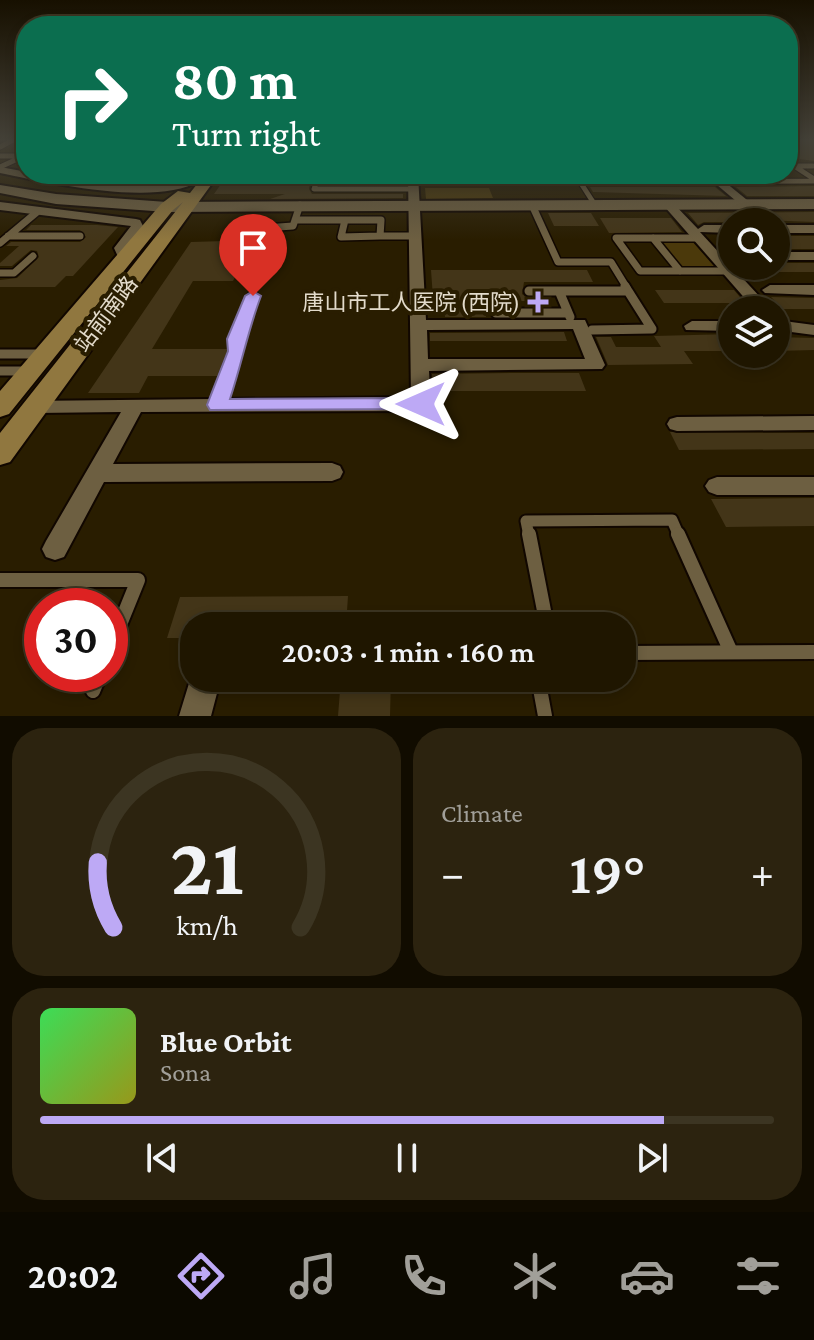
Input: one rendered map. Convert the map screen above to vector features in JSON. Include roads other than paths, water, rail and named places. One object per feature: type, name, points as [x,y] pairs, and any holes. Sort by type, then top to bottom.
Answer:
[{"type":"main road","name":"站前南路","points":[[0,454],[192,184]]},
{"type":"main road","name":"站前南路","points":[[0,408],[125,258],[200,184]]},
{"type":"street","points":[[26,184],[176,205]]},
{"type":"street","points":[[86,184],[114,189],[159,189],[175,184]]},
{"type":"street","points":[[721,184],[746,204]]},
{"type":"street","points":[[0,189],[56,199],[298,213],[413,186],[532,205],[814,204]]},
{"type":"street","points":[[36,406],[421,404],[413,186]]},
{"type":"street","points":[[668,204],[701,233],[718,256]]},
{"type":"street","points":[[0,206],[136,223],[138,228],[121,248],[125,258]]},
{"type":"street","points":[[790,229],[814,229]]},
{"type":"street","points":[[794,229],[814,245]]},
{"type":"street","points":[[701,233],[718,231]]},
{"type":"street","points":[[790,256],[814,256]]},
{"type":"street","points":[[737,280],[751,296]]},
{"type":"street","points":[[770,290],[814,290]]},
{"type":"street","points":[[418,325],[570,318],[579,324],[596,365],[419,365]]},
{"type":"street","points":[[692,326],[718,326]]},
{"type":"street","points":[[790,326],[814,330]]},
{"type":"street","points":[[55,549],[135,405]]},
{"type":"street","points":[[677,424],[814,423]]},
{"type":"street","points":[[97,473],[332,472]]},
{"type":"street","points":[[717,486],[814,486]]},
{"type":"street","points":[[195,716],[201,692]]},
{"type":"lane","points":[[316,184],[314,189],[413,186]]},
{"type":"lane","points":[[582,184],[595,205]]},
{"type":"lane","points":[[532,205],[558,262],[611,262],[652,329],[592,330]]},
{"type":"lane","points":[[0,243],[37,212]]},
{"type":"lane","points":[[267,227],[261,241],[231,241],[237,230],[246,227],[293,226],[298,213],[345,220],[381,220],[380,236]]},
{"type":"lane","points":[[345,220],[341,237],[415,236]]},
{"type":"lane","points":[[701,233],[616,238],[640,271],[718,271]]},
{"type":"lane","points":[[8,236],[80,236]]},
{"type":"lane","points":[[653,238],[680,271]]},
{"type":"lane","points":[[0,273],[14,273],[33,256]]},
{"type":"lane","points":[[529,291],[628,291]]},
{"type":"lane","points":[[496,313],[570,318],[559,291]]},
{"type":"lane","points":[[217,405],[237,351],[236,339],[253,296]]},
{"type":"lane","points":[[0,354],[37,362]]},
{"type":"lane","points":[[0,371],[37,362]]},
{"type":"lane","points":[[544,612],[526,521],[672,520],[731,652]]},
{"type":"lane","points":[[0,580],[138,580],[128,605]]},
{"type":"lane","points":[[636,653],[814,652]]},
{"type":"lane","points":[[541,692],[545,716]]},
{"type":"place","name":"唐山市工人医院 (西院)","points":[[538,302]]}]
